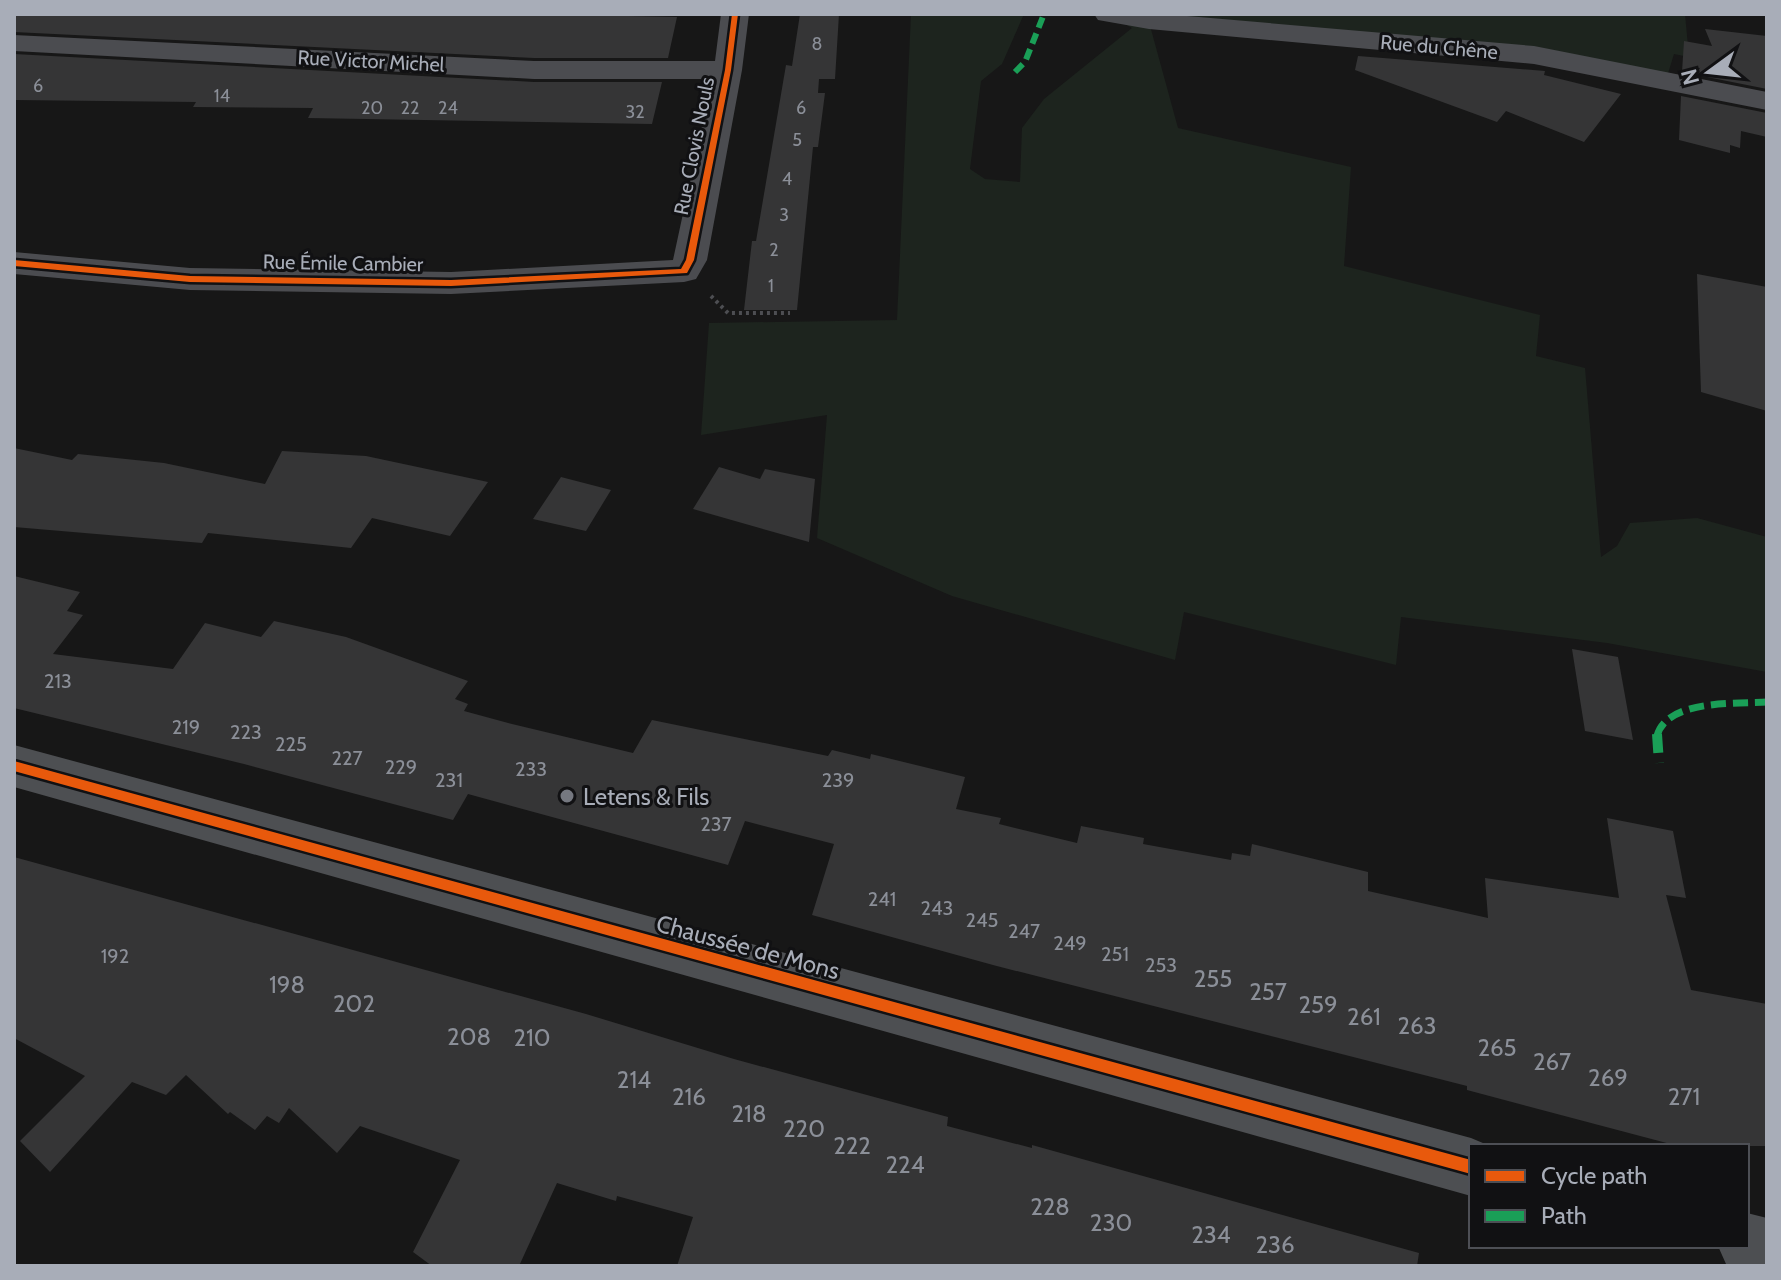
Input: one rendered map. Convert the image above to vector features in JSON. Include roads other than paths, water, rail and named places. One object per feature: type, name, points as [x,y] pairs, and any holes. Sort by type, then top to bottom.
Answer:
[{"type":"main road","name":"Chaussée de Mons","points":[[14,766],[1469,1166]]},
{"type":"street","points":[[27,42],[63,14]]},
{"type":"street","name":"Rue Clovis Nouls","points":[[678,272],[690,260],[728,70],[735,14]]},
{"type":"street","name":"Rue du Chêne","points":[[1108,14],[1149,21],[1534,55],[1767,101]]},
{"type":"street","name":"Rue Victor Michel","points":[[27,42],[534,70],[728,70]]},
{"type":"street","name":"Rue Émile Cambier","points":[[14,263],[190,279],[451,283],[678,272]]},
{"type":"place","name":"Letens & Fils","points":[[567,796]]}]
